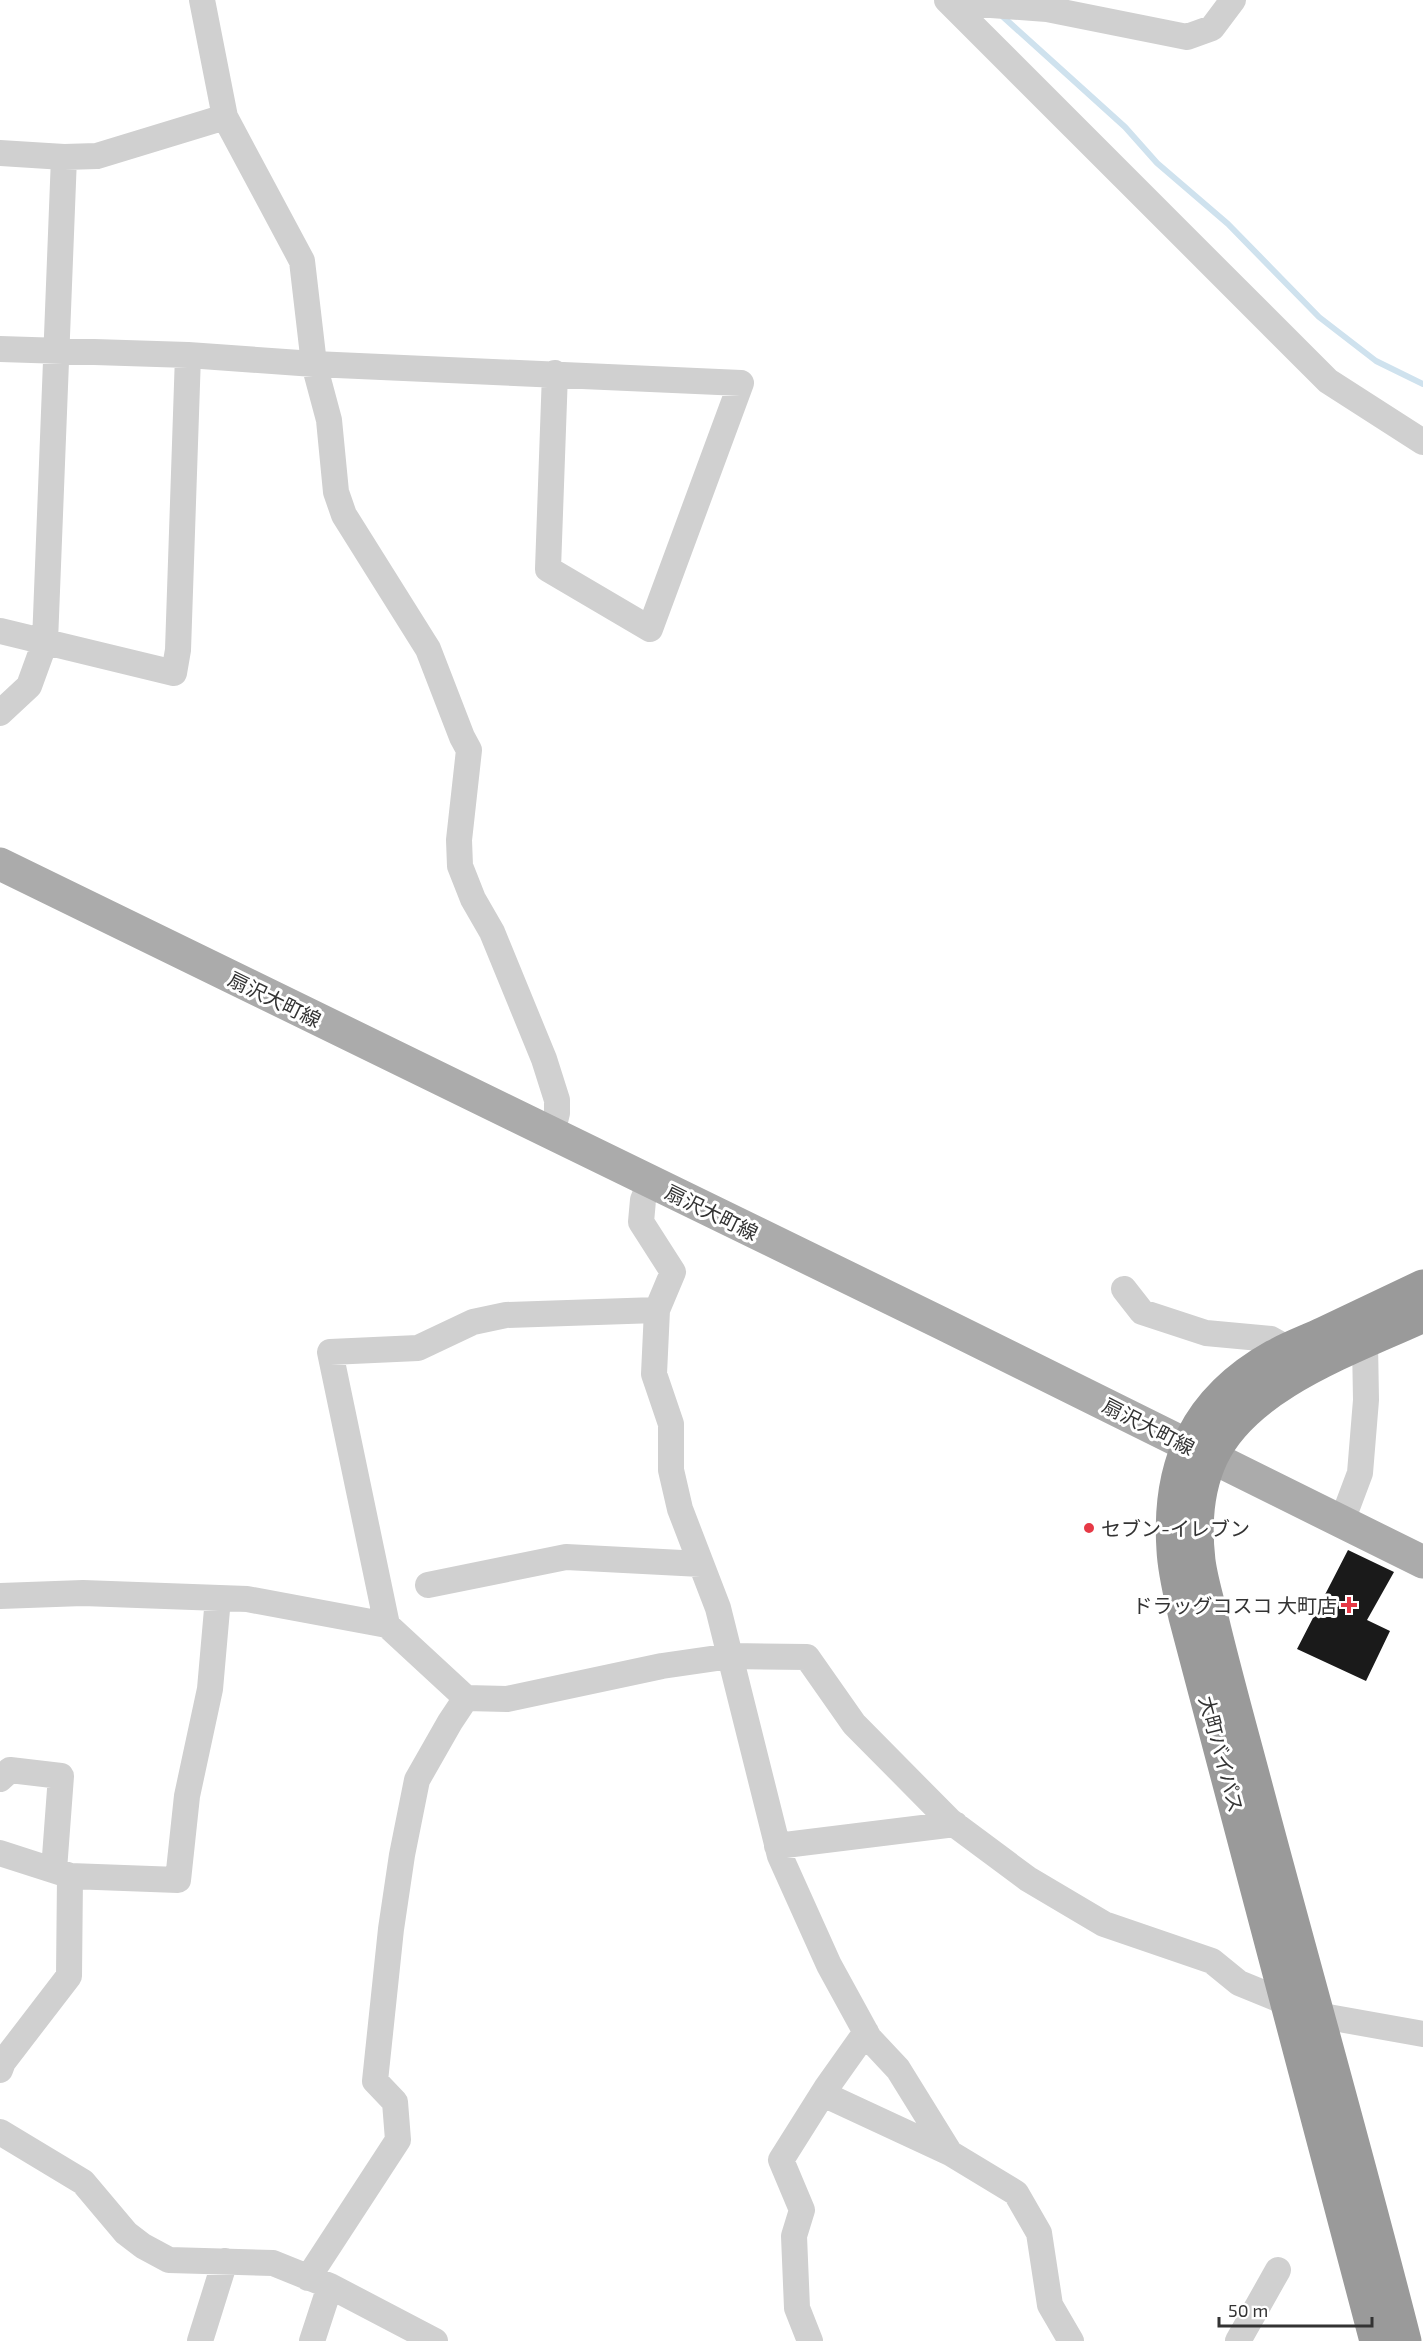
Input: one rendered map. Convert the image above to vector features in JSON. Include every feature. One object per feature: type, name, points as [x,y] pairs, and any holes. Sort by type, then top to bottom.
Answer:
[{"type":"highway","name":"大町バイパス","points":[[1200,1451],[1197,1424],[1218,1399],[1240,1379],[1274,1356],[1423,1286]]},
{"type":"highway","name":"大町バイパス","points":[[1405,2341],[1185,1617],[1176,1575],[1172,1534],[1173,1498],[1200,1451],[1222,1439],[1241,1415],[1268,1393],[1320,1364],[1423,1317]]},
{"type":"highway","name":"大町バイパス","points":[[1303,2009],[1377,2341]]},
{"type":"main road","name":"扇沢大町線","points":[[0,864],[941,1323],[1423,1562]]},
{"type":"street","points":[[202,0],[225,117],[302,261],[314,364],[329,420],[336,492],[344,515],[428,649],[462,737],[470,750],[459,840],[460,866],[473,899],[492,932],[544,1059],[556,1100],[552,1134]]},
{"type":"street","points":[[948,1],[1047,9],[1187,37],[1212,28],[1233,0]]},
{"type":"street","points":[[948,1],[1328,381],[1423,442]]},
{"type":"street","points":[[0,153],[64,157],[97,156],[225,117]]},
{"type":"street","points":[[0,713],[28,686],[45,642],[64,157]]},
{"type":"street","points":[[0,349],[188,355],[314,364],[555,373],[741,383],[650,629],[548,569],[555,373]]},
{"type":"street","points":[[0,631],[174,673],[178,650],[188,355]]},
{"type":"street","points":[[650,1182],[643,1200],[641,1222],[673,1272],[657,1310],[654,1374],[671,1424],[671,1470],[680,1509],[718,1608],[777,1846],[829,1965],[866,2032],[897,2069],[951,2153]]},
{"type":"street","points":[[1124,1289],[1142,1312],[1206,1333],[1271,1339],[1289,1349]]},
{"type":"street","points":[[387,1625],[330,1352],[418,1348],[473,1322],[506,1315],[657,1310]]},
{"type":"street","points":[[1342,1521],[1360,1473],[1366,1400],[1365,1343]]},
{"type":"street","points":[[428,1585],[566,1557],[701,1564]]},
{"type":"street","points":[[0,1596],[83,1593],[248,1599],[387,1625],[466,1698],[507,1699],[662,1666],[731,1656],[807,1657],[854,1724],[955,1824],[1028,1879],[1104,1924],[1212,1961],[1239,1983],[1303,2009],[1423,2034]]},
{"type":"street","points":[[0,1852],[62,1873],[178,1880],[187,1796],[210,1689],[218,1598]]},
{"type":"street","points":[[312,2341],[319,2282],[398,2140],[395,2102],[375,2081],[391,1929],[402,1855],[417,1780],[466,1698]]},
{"type":"street","points":[[0,1779],[10,1770],[61,1776],[62,1873],[69,1976],[3,2062],[0,2070]]},
{"type":"street","points":[[777,1846],[955,1824]]},
{"type":"street","points":[[810,2341],[797,2308],[794,2236],[802,2210],[781,2160],[866,2032]]},
{"type":"street","points":[[823,2094],[951,2153],[1016,2193],[1039,2233],[1050,2305],[1071,2341]]},
{"type":"street","points":[[0,2132],[83,2182],[126,2233],[143,2246],[169,2260],[273,2263],[319,2282],[434,2341]]},
{"type":"street","points":[[200,2341],[225,2261]]},
{"type":"street","points":[[1238,2341],[1278,2270]]},
{"type":"building","points":[[1348,1550],[1394,1572],[1367,1620],[1390,1631],[1366,1681],[1297,1649]]},
{"type":"waterway","points":[[1001,15],[1125,127],[1157,163],[1228,224],[1319,317],[1376,361],[1423,384]]},
{"type":"place","name":"セブン-イレブン","points":[[1089,1528]]},
{"type":"place","name":"ドラッグコスコ 大町店","points":[[1349,1605]]}]
